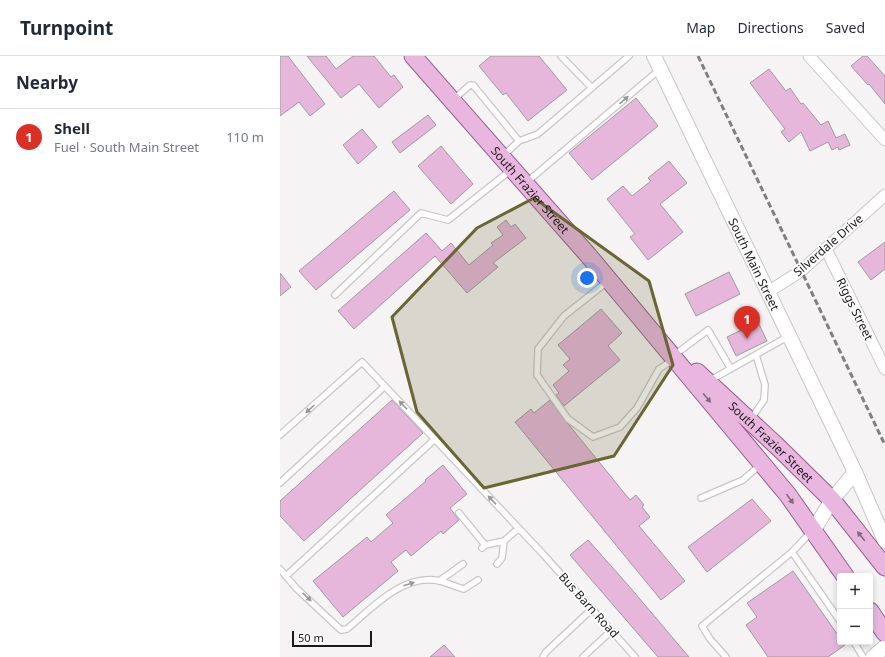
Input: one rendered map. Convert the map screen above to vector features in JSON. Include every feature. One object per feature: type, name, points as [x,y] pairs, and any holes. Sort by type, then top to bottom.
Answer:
[{"type":"main road","name":"South Frazier Street","points":[[413,56],[526,184],[647,325],[677,356],[788,495],[843,573]]},
{"type":"main road","name":"South Frazier Street","points":[[677,356],[749,420],[832,500],[885,567]]},
{"type":"main road","points":[[873,616],[885,633]]},
{"type":"street","name":"South Main Street","points":[[654,56],[855,472],[885,541]]},
{"type":"street","points":[[809,56],[885,140]]},
{"type":"street","name":"Silverdale Drive","points":[[768,292],[801,271],[885,195]]},
{"type":"street","name":"Riggs Street","points":[[826,249],[885,369]]},
{"type":"street","points":[[813,531],[832,500],[855,472]]},
{"type":"street","points":[[873,657],[885,647]]},
{"type":"lane","points":[[561,56],[592,88]]},
{"type":"lane","points":[[335,295],[421,213],[448,220],[507,163],[519,141],[538,134],[629,56]]},
{"type":"lane","points":[[526,184],[660,69]]},
{"type":"lane","points":[[452,100],[470,85],[473,85],[519,141]]},
{"type":"lane","points":[[609,280],[564,316],[538,349],[537,375],[568,419],[593,436],[620,427],[637,408],[659,369],[708,330],[731,369]]},
{"type":"lane","points":[[708,382],[789,336]]},
{"type":"lane","points":[[749,420],[764,400],[765,385],[756,355]]},
{"type":"lane","name":"Bus Barn Road","points":[[280,435],[362,362],[519,528],[635,657]]},
{"type":"lane","points":[[280,483],[385,386]]},
{"type":"lane","points":[[286,576],[435,439]]},
{"type":"lane","points":[[701,498],[743,480],[762,464]]},
{"type":"lane","points":[[459,513],[483,547],[504,541],[519,528]]},
{"type":"lane","points":[[726,657],[710,639],[702,626],[792,552],[813,531]]},
{"type":"lane","points":[[497,564],[502,558],[504,541]]},
{"type":"lane","points":[[792,552],[837,617]]},
{"type":"lane","points":[[439,581],[462,564]]},
{"type":"lane","points":[[280,569],[296,588],[341,630],[347,629],[393,591],[409,583],[439,581],[464,589],[478,580]]},
{"type":"lane","points":[[543,657],[546,652],[592,609]]},
{"type":"lane","points":[[583,657],[611,631]]},
{"type":"lane","points":[[856,645],[863,657]]},
{"type":"highlighted area","points":[[534,198],[649,281],[673,365],[614,456],[484,488],[417,412],[392,317],[477,228]]},
{"type":"building","points":[[280,56],[288,56],[325,104],[310,116],[299,102],[280,116]]},
{"type":"building","points":[[307,56],[326,56],[336,69],[353,56],[374,56],[391,77],[394,75],[403,87],[379,108],[359,84],[341,98]]},
{"type":"building","points":[[491,56],[539,56],[567,90],[528,121],[506,93],[503,95],[479,66]]},
{"type":"building","points":[[863,56],[867,56],[885,76],[885,104],[869,84],[868,85],[851,66]]},
{"type":"building","points":[[769,69],[786,91],[790,88],[801,104],[803,103],[821,125],[828,121],[836,138],[845,134],[850,145],[839,150],[838,147],[832,150],[828,142],[810,151],[801,132],[789,142],[781,132],[785,129],[750,83]]},
{"type":"building","points":[[636,98],[658,126],[592,180],[569,153]]},
{"type":"building","points":[[428,115],[436,125],[400,153],[392,142]]},
{"type":"building","points":[[362,129],[377,147],[358,164],[343,145]]},
{"type":"building","points":[[441,146],[473,184],[451,204],[418,166]]},
{"type":"building","points":[[669,161],[687,183],[660,204],[683,232],[648,260],[630,237],[635,234],[607,199],[623,186],[632,196],[651,181],[648,178]]},
{"type":"building","points":[[394,191],[410,210],[316,290],[299,271]]},
{"type":"building","points":[[506,220],[511,227],[515,224],[526,238],[493,263],[498,267],[467,293],[435,256],[354,329],[338,311],[426,233],[442,251],[451,243],[469,265],[493,245],[491,243],[503,235],[497,227]]},
{"type":"building","points":[[885,242],[885,269],[871,280],[858,262]]},
{"type":"building","points":[[729,272],[740,294],[696,316],[685,294]]},
{"type":"building","points":[[280,273],[291,287],[280,296]]},
{"type":"building","points":[[601,309],[622,333],[608,346],[620,360],[564,406],[556,395],[559,393],[553,385],[569,371],[563,365],[570,359],[558,345]]},
{"type":"building","points":[[758,322],[767,341],[736,356],[727,337]]},
{"type":"building","points":[[392,400],[423,433],[304,541],[280,516],[280,501]]},
{"type":"building","points":[[550,400],[565,421],[630,500],[636,495],[644,505],[642,507],[650,517],[639,526],[685,581],[661,600],[515,422],[531,409],[534,413]]},
{"type":"building","points":[[443,465],[467,494],[450,508],[459,520],[443,534],[441,531],[411,556],[406,550],[391,562],[398,571],[343,617],[313,581],[367,537],[371,542],[393,523],[386,515]]},
{"type":"building","points":[[752,499],[771,521],[707,572],[688,547]]},
{"type":"building","points":[[588,540],[689,657],[658,657],[570,555]]},
{"type":"building","points":[[793,571],[837,634],[837,645],[845,645],[828,657],[768,657],[746,625],[757,617],[747,603]]},
{"type":"building","points":[[444,645],[455,657],[430,657]]},
{"type":"railway","points":[[698,56],[885,445]]},
{"type":"place","name":"Shell","points":[[747,339]]}]
